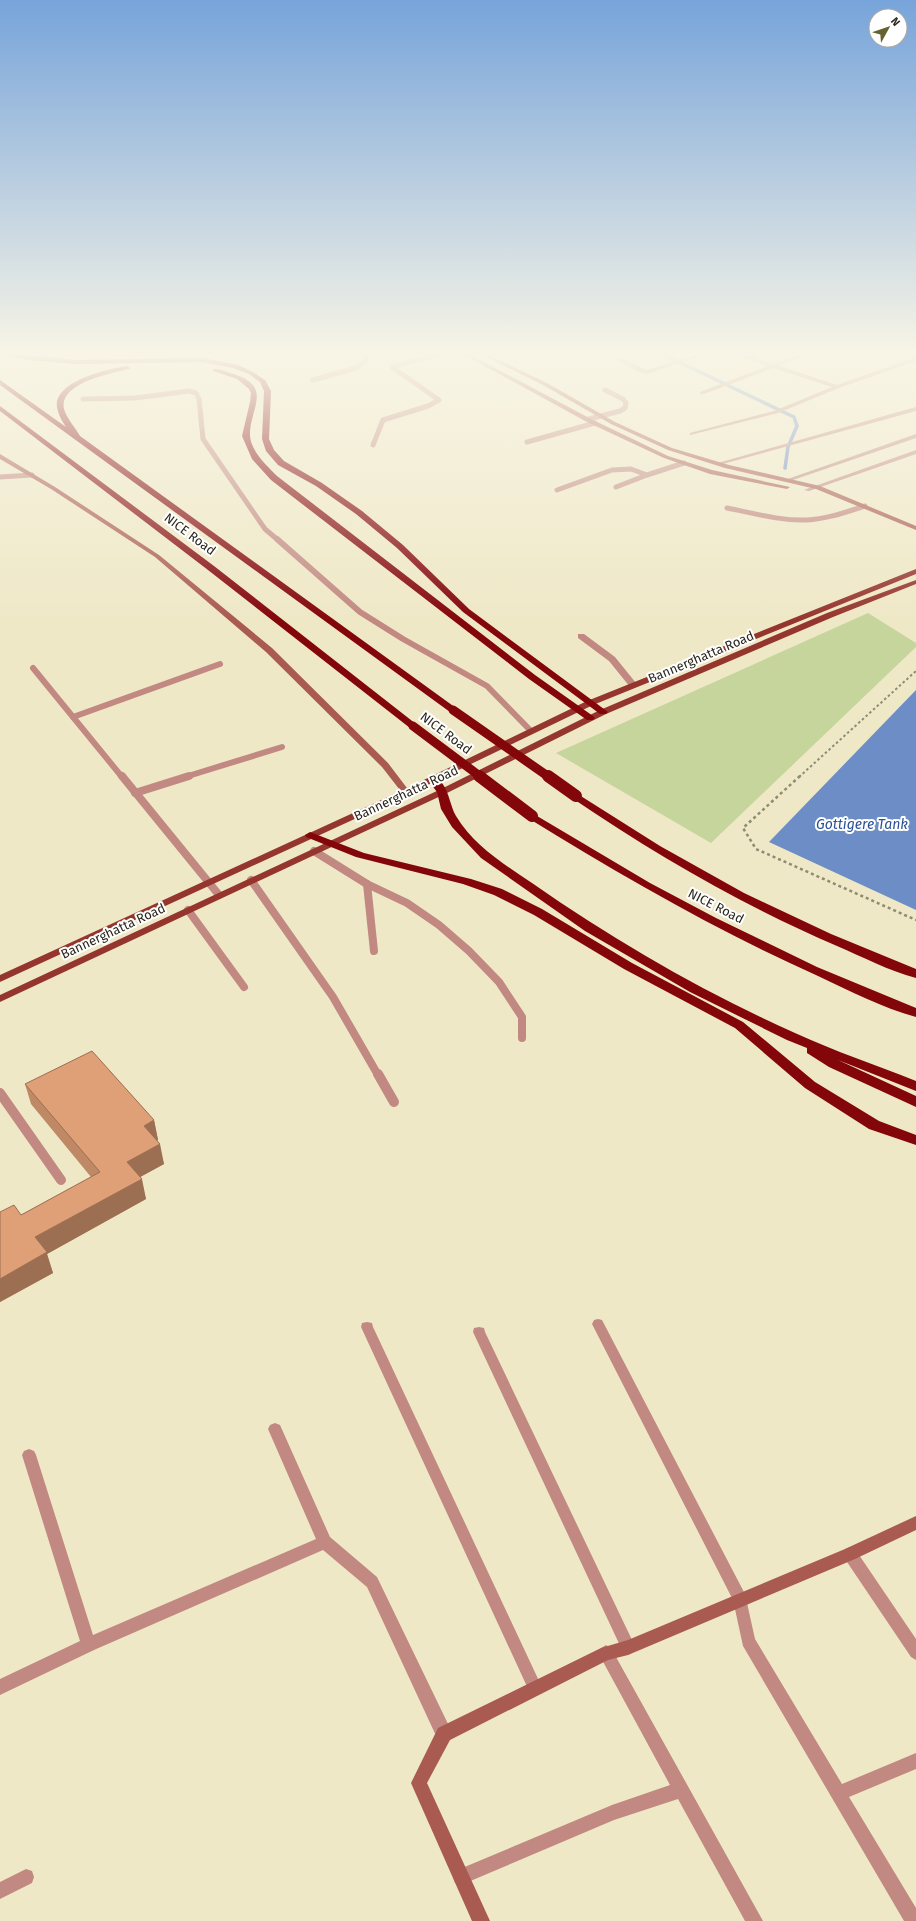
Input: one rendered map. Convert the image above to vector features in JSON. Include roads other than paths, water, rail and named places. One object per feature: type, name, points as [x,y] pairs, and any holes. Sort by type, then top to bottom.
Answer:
[{"type":"highway","name":"NICE Road","points":[[44,442],[211,568],[413,726],[532,816],[645,884],[702,915],[789,959],[916,1013]]},
{"type":"highway","name":"NICE Road","points":[[84,442],[453,710],[627,831],[712,881],[791,920],[880,960],[916,974]]},
{"type":"highway","points":[[248,442],[256,459],[274,478],[532,677],[590,718]]},
{"type":"highway","points":[[266,442],[268,448],[274,457],[283,465],[324,488],[390,538],[456,602],[603,712]]},
{"type":"highway","points":[[432,779],[442,792],[446,809],[457,827],[485,856],[589,928],[694,989],[791,1037],[834,1064],[916,1102]]},
{"type":"highway","points":[[310,835],[329,844],[360,855],[467,880],[498,892],[538,912],[653,980],[739,1025],[810,1085],[874,1124],[916,1140]]},
{"type":"highway","points":[[739,1025],[748,1015]]},
{"type":"highway","points":[[791,1037],[916,1086]]},
{"type":"main road","points":[[634,442],[668,458],[746,480],[832,494]]},
{"type":"main road","points":[[655,442],[670,449],[717,464],[818,487],[916,528]]},
{"type":"main road","points":[[0,456],[157,556],[269,650],[385,765],[406,792]]},
{"type":"main road","name":"Bannerghatta Road","points":[[0,979],[406,792],[590,703],[916,571]]},
{"type":"main road","name":"Bannerghatta Road","points":[[0,999],[251,880],[442,792],[603,712],[830,615],[916,582]]},
{"type":"main road","points":[[481,1921],[419,1783],[444,1734],[606,1653],[628,1647],[850,1554],[916,1523]]},
{"type":"street","points":[[717,464],[798,442]]},
{"type":"street","points":[[788,480],[900,442]]},
{"type":"street","points":[[807,490],[916,452]]},
{"type":"street","points":[[581,636],[612,659],[633,685]]},
{"type":"street","points":[[598,1324],[740,1599],[748,1641],[914,1921]]},
{"type":"street","points":[[367,1327],[535,1688]]},
{"type":"street","points":[[478,1332],[628,1647]]},
{"type":"street","points":[[275,1429],[325,1542],[372,1582],[444,1734]]},
{"type":"street","points":[[29,1454],[89,1645]]},
{"type":"street","points":[[0,1687],[89,1645],[325,1542]]},
{"type":"street","points":[[850,1554],[916,1652]]},
{"type":"street","points":[[606,1653],[754,1921]]},
{"type":"street","points":[[839,1793],[916,1761]]},
{"type":"street","points":[[461,1877],[561,1836],[612,1813],[682,1789]]},
{"type":"street","points":[[0,1890],[26,1877]]},
{"type":"lane","points":[[205,442],[265,529],[360,612],[403,639],[487,686],[531,731]]},
{"type":"lane","points":[[373,446],[375,442]]},
{"type":"lane","points":[[616,487],[684,463]]},
{"type":"lane","points":[[557,490],[599,474],[623,468],[632,469],[647,475]]},
{"type":"lane","points":[[0,477],[32,475]]},
{"type":"lane","points":[[727,508],[786,519],[809,520],[842,514],[865,506]]},
{"type":"lane","points":[[73,717],[220,664]]},
{"type":"lane","points":[[33,668],[219,895]]},
{"type":"lane","points":[[135,793],[282,747]]},
{"type":"lane","points":[[314,851],[366,884],[406,903],[439,925],[470,951],[499,982],[522,1017],[522,1038]]},
{"type":"lane","points":[[251,880],[333,997],[394,1102]]},
{"type":"lane","points":[[366,884],[374,951]]},
{"type":"lane","points":[[188,910],[244,987]]},
{"type":"lane","points":[[0,1093],[61,1180]]},
{"type":"water","name":"Gottigere Tank","points":[[916,690],[916,910],[769,842]]},
{"type":"waterway","points":[[785,468],[790,442]]}]
